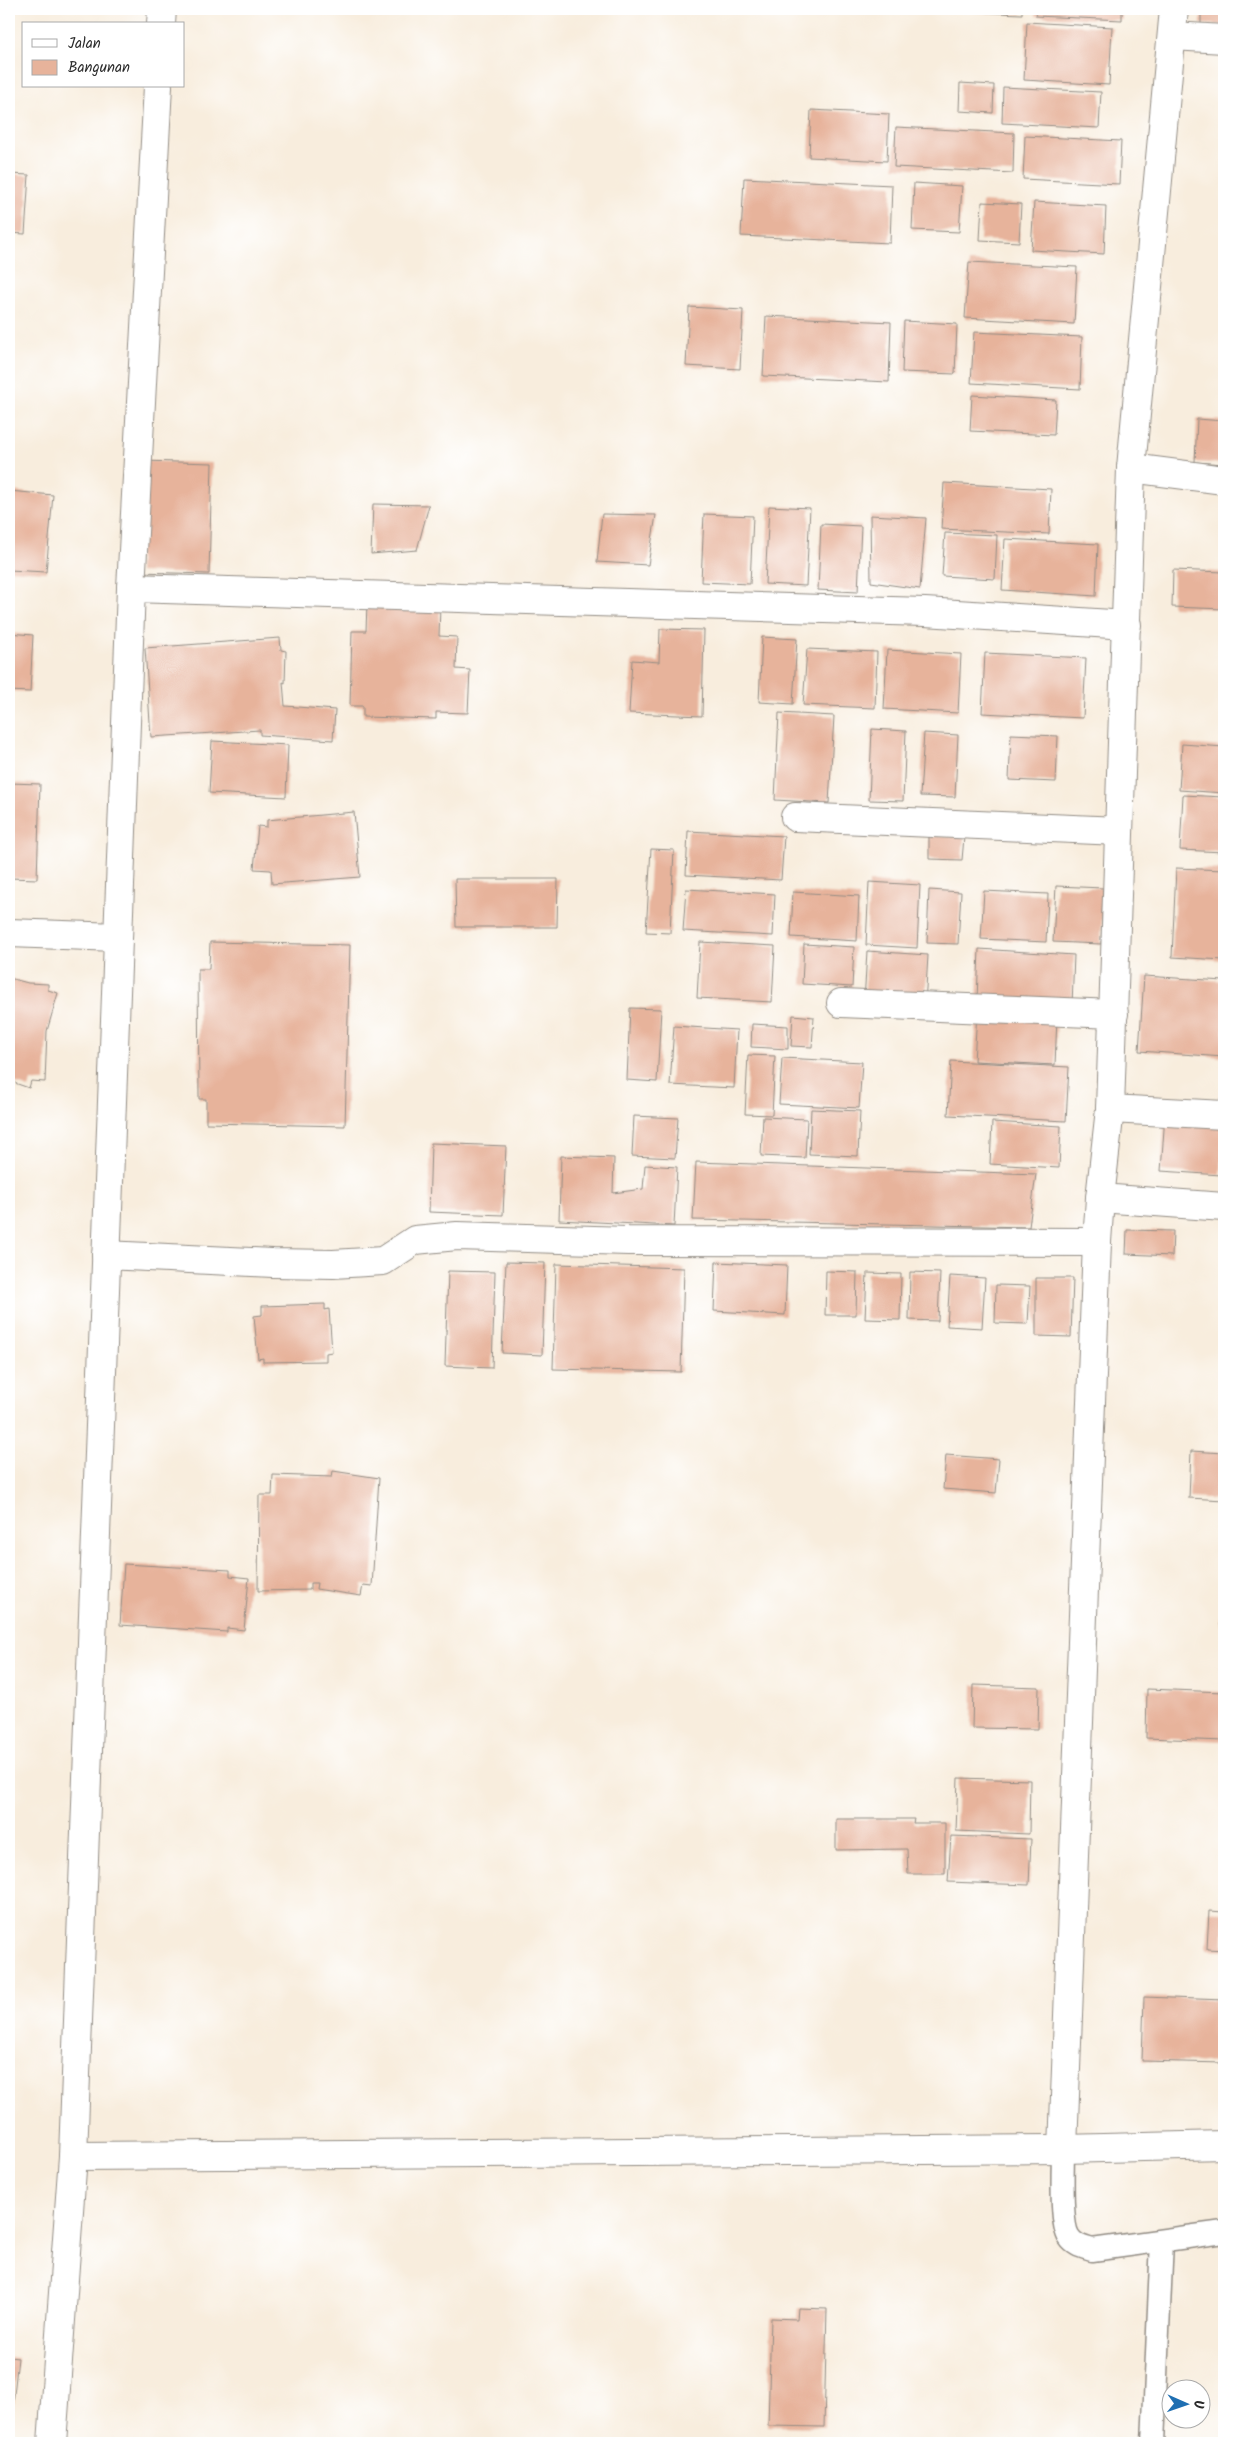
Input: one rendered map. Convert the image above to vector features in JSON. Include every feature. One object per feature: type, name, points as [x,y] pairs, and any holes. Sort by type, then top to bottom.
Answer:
[{"type":"street","points":[[161,22],[162,9]]},
{"type":"street","points":[[1063,2149],[1098,1242],[1100,1198],[1110,1109],[1114,1014],[1131,468],[1174,9]]},
{"type":"street","points":[[1172,36],[1224,39]]},
{"type":"street","points":[[52,2443],[73,2156],[131,588],[158,88]]},
{"type":"street","points":[[1131,468],[1224,480]]},
{"type":"street","points":[[131,588],[925,612],[1127,625]]},
{"type":"street","points":[[795,817],[1120,831]]},
{"type":"street","points":[[9,933],[117,937]]},
{"type":"street","points":[[842,1003],[1114,1014]]},
{"type":"street","points":[[1110,1109],[1224,1115]]},
{"type":"street","points":[[1100,1198],[1224,1207]]},
{"type":"street","points":[[106,1255],[273,1263],[333,1264],[383,1262],[415,1240],[457,1236],[628,1241],[1098,1242]]},
{"type":"street","points":[[73,2156],[1063,2149],[1224,2145]]},
{"type":"lane","points":[[1063,2149],[1064,2210],[1068,2236],[1076,2245],[1092,2250],[1224,2232]]},
{"type":"lane","points":[[1153,2443],[1162,2241]]},
{"type":"building","points":[[947,9],[1022,9],[1022,14],[947,11]]},
{"type":"building","points":[[1037,9],[1122,9],[1122,20],[1036,16]]},
{"type":"building","points":[[1201,9],[1224,9],[1224,25],[1201,24]]},
{"type":"building","points":[[1027,22],[1112,27],[1109,85],[1024,80]]},
{"type":"building","points":[[960,83],[994,85],[993,113],[959,111]]},
{"type":"building","points":[[1003,87],[1101,92],[1099,128],[1002,123]]},
{"type":"building","points":[[811,110],[889,114],[887,161],[809,157]]},
{"type":"building","points":[[896,127],[1014,133],[1013,173],[894,167]]},
{"type":"building","points":[[1025,136],[1121,141],[1119,184],[1023,179]]},
{"type":"building","points":[[9,174],[29,175],[25,234],[9,233]]},
{"type":"building","points":[[744,178],[892,185],[890,243],[741,236]]},
{"type":"building","points":[[914,183],[962,186],[959,232],[912,230]]},
{"type":"building","points":[[982,202],[1021,204],[1019,242],[980,240]]},
{"type":"building","points":[[1034,202],[1106,206],[1104,254],[1031,250]]},
{"type":"building","points":[[969,262],[1077,267],[1074,324],[965,318]]},
{"type":"building","points":[[689,307],[743,310],[740,369],[686,366]]},
{"type":"building","points":[[766,316],[891,322],[889,382],[763,376]]},
{"type":"building","points":[[904,321],[957,324],[955,374],[902,372]]},
{"type":"building","points":[[974,332],[1082,337],[1080,389],[971,383]]},
{"type":"building","points":[[972,395],[1056,400],[1054,435],[970,431]]},
{"type":"building","points":[[1197,419],[1224,421],[1224,464],[1195,462]]},
{"type":"building","points":[[142,461],[212,463],[209,574],[139,572]]},
{"type":"building","points":[[944,483],[1051,489],[1049,534],[941,529]]},
{"type":"building","points":[[9,491],[53,495],[46,572],[9,570]]},
{"type":"building","points":[[373,504],[429,505],[417,550],[371,554]]},
{"type":"building","points":[[769,506],[810,508],[806,586],[765,584]]},
{"type":"building","points":[[602,514],[656,515],[648,565],[597,562]]},
{"type":"building","points":[[704,514],[753,516],[750,584],[701,582]]},
{"type":"building","points":[[870,515],[926,518],[920,589],[871,582]]},
{"type":"building","points":[[821,524],[861,526],[858,592],[818,590]]},
{"type":"building","points":[[945,533],[997,535],[995,579],[942,576]]},
{"type":"building","points":[[1005,539],[1098,544],[1096,596],[1002,590]]},
{"type":"building","points":[[1173,570],[1224,572],[1224,609],[1172,607]]},
{"type":"building","points":[[367,603],[440,606],[439,636],[457,637],[456,669],[470,670],[468,713],[436,712],[436,719],[363,717],[363,706],[350,706],[352,631],[366,631]]},
{"type":"building","points":[[660,629],[704,630],[702,716],[629,713],[632,660],[659,662]]},
{"type":"building","points":[[9,633],[33,635],[30,692],[9,691]]},
{"type":"building","points":[[762,637],[797,639],[793,704],[759,702]]},
{"type":"building","points":[[280,638],[281,650],[286,651],[285,683],[283,682],[285,706],[335,710],[333,740],[260,735],[260,730],[151,737],[145,648]]},
{"type":"building","points":[[807,649],[877,652],[875,708],[803,705]]},
{"type":"building","points":[[887,650],[961,654],[958,713],[884,709]]},
{"type":"building","points":[[985,653],[1086,658],[1083,718],[982,713]]},
{"type":"building","points":[[779,713],[834,716],[829,803],[775,800]]},
{"type":"building","points":[[872,729],[906,731],[903,801],[869,800]]},
{"type":"building","points":[[924,733],[958,735],[955,797],[920,796]]},
{"type":"building","points":[[1011,734],[1058,736],[1056,782],[1009,780]]},
{"type":"building","points":[[212,741],[288,745],[286,797],[209,793]]},
{"type":"building","points":[[1182,744],[1224,747],[1224,793],[1179,790]]},
{"type":"building","points":[[9,783],[40,784],[37,879],[9,878]]},
{"type":"building","points":[[1183,795],[1224,797],[1224,852],[1180,850]]},
{"type":"building","points":[[354,812],[360,877],[272,884],[271,870],[254,869],[258,826],[267,827],[267,820]]},
{"type":"building","points":[[688,831],[784,836],[781,880],[686,875]]},
{"type":"building","points":[[929,836],[964,837],[962,860],[929,859]]},
{"type":"building","points":[[651,849],[674,850],[670,933],[646,932]]},
{"type":"building","points":[[1176,868],[1224,870],[1224,960],[1172,957]]},
{"type":"building","points":[[455,879],[558,879],[557,927],[456,927]]},
{"type":"building","points":[[869,882],[920,885],[917,948],[866,945]]},
{"type":"building","points":[[1056,886],[1103,888],[1101,944],[1053,942]]},
{"type":"building","points":[[686,889],[775,894],[773,936],[683,931]]},
{"type":"building","points":[[929,890],[961,892],[958,944],[927,943]]},
{"type":"building","points":[[984,891],[1048,894],[1046,942],[981,939]]},
{"type":"building","points":[[793,892],[859,896],[857,941],[791,937]]},
{"type":"building","points":[[210,942],[350,945],[345,1126],[206,1123],[206,1099],[199,1099],[198,969],[209,969]]},
{"type":"building","points":[[700,942],[775,946],[772,1002],[697,998]]},
{"type":"building","points":[[804,944],[854,947],[852,987],[802,984]]},
{"type":"building","points":[[979,949],[1074,955],[1072,1005],[977,1000]]},
{"type":"building","points":[[867,951],[928,955],[925,1005],[864,1002]]},
{"type":"building","points":[[1144,976],[1224,981],[1224,1057],[1139,1051]]},
{"type":"building","points":[[9,978],[28,983],[48,984],[48,990],[58,993],[47,1031],[45,1082],[31,1081],[29,1088],[9,1081]]},
{"type":"building","points":[[630,1008],[661,1009],[657,1082],[627,1080]]},
{"type":"building","points":[[977,1013],[1057,1017],[1055,1065],[974,1061]]},
{"type":"building","points":[[793,1015],[814,1017],[812,1047],[791,1046]]},
{"type":"building","points":[[752,1024],[788,1026],[788,1049],[751,1047]]},
{"type":"building","points":[[674,1026],[737,1030],[734,1088],[670,1085]]},
{"type":"building","points":[[748,1055],[775,1056],[772,1115],[745,1114]]},
{"type":"building","points":[[782,1058],[862,1062],[859,1108],[779,1104]]},
{"type":"building","points":[[951,1061],[1069,1067],[1066,1121],[948,1115]]},
{"type":"building","points":[[811,1109],[860,1111],[858,1156],[809,1154]]},
{"type":"building","points":[[1165,1115],[1224,1119],[1221,1175],[1161,1171]]},
{"type":"building","points":[[634,1116],[678,1118],[675,1158],[632,1156]]},
{"type":"building","points":[[763,1117],[807,1119],[805,1158],[761,1156]]},
{"type":"building","points":[[992,1122],[1061,1126],[1059,1168],[990,1164]]},
{"type":"building","points":[[431,1143],[506,1146],[503,1215],[429,1212]]},
{"type":"building","points":[[561,1156],[614,1158],[613,1193],[643,1189],[645,1165],[677,1167],[674,1226],[559,1220]]},
{"type":"building","points":[[696,1162],[1036,1174],[1029,1227],[693,1220]]},
{"type":"building","points":[[1127,1230],[1173,1231],[1172,1256],[1126,1254]]},
{"type":"building","points":[[506,1262],[545,1263],[542,1355],[502,1353]]},
{"type":"building","points":[[716,1262],[787,1265],[785,1315],[714,1311]]},
{"type":"building","points":[[556,1264],[684,1268],[681,1372],[553,1369]]},
{"type":"building","points":[[448,1271],[495,1272],[492,1368],[445,1366]]},
{"type":"building","points":[[826,1271],[857,1272],[856,1315],[825,1315]]},
{"type":"building","points":[[910,1272],[940,1273],[938,1321],[909,1320]]},
{"type":"building","points":[[867,1273],[901,1274],[900,1320],[865,1319]]},
{"type":"building","points":[[950,1276],[985,1278],[982,1328],[947,1326]]},
{"type":"building","points":[[1036,1278],[1073,1278],[1071,1337],[1036,1336]]},
{"type":"building","points":[[996,1285],[1030,1286],[1028,1324],[995,1323]]},
{"type":"building","points":[[325,1304],[325,1310],[329,1309],[332,1352],[326,1353],[326,1361],[263,1362],[263,1358],[258,1359],[254,1316],[262,1315],[262,1306]]},
{"type":"building","points":[[1191,1451],[1224,1453],[1224,1500],[1189,1498]]},
{"type":"building","points":[[946,1455],[999,1459],[996,1493],[943,1489]]},
{"type":"building","points":[[333,1471],[379,1478],[372,1586],[363,1585],[361,1596],[316,1589],[317,1583],[310,1583],[310,1590],[258,1591],[259,1495],[272,1495],[273,1475],[332,1477]]},
{"type":"building","points":[[124,1564],[230,1570],[230,1576],[249,1578],[244,1630],[227,1628],[227,1632],[120,1625]]},
{"type":"building","points":[[1221,1573],[1224,1573],[1224,1625],[1220,1625]]},
{"type":"building","points":[[973,1685],[1039,1687],[1038,1729],[972,1728]]},
{"type":"building","points":[[1147,1689],[1224,1692],[1224,1741],[1146,1738]]},
{"type":"building","points":[[958,1778],[1030,1780],[1029,1834],[956,1831]]},
{"type":"building","points":[[836,1819],[914,1819],[913,1823],[945,1823],[945,1874],[908,1874],[907,1849],[836,1850]]},
{"type":"building","points":[[951,1836],[1031,1839],[1029,1885],[948,1882]]},
{"type":"building","points":[[1209,1911],[1224,1912],[1224,1950],[1207,1949]]},
{"type":"building","points":[[1144,1997],[1224,2000],[1224,2063],[1142,2061]]},
{"type":"building","points":[[798,2308],[827,2309],[824,2427],[768,2426],[771,2318],[797,2319]]},
{"type":"building","points":[[9,2357],[18,2358],[12,2413],[9,2413]]}]
